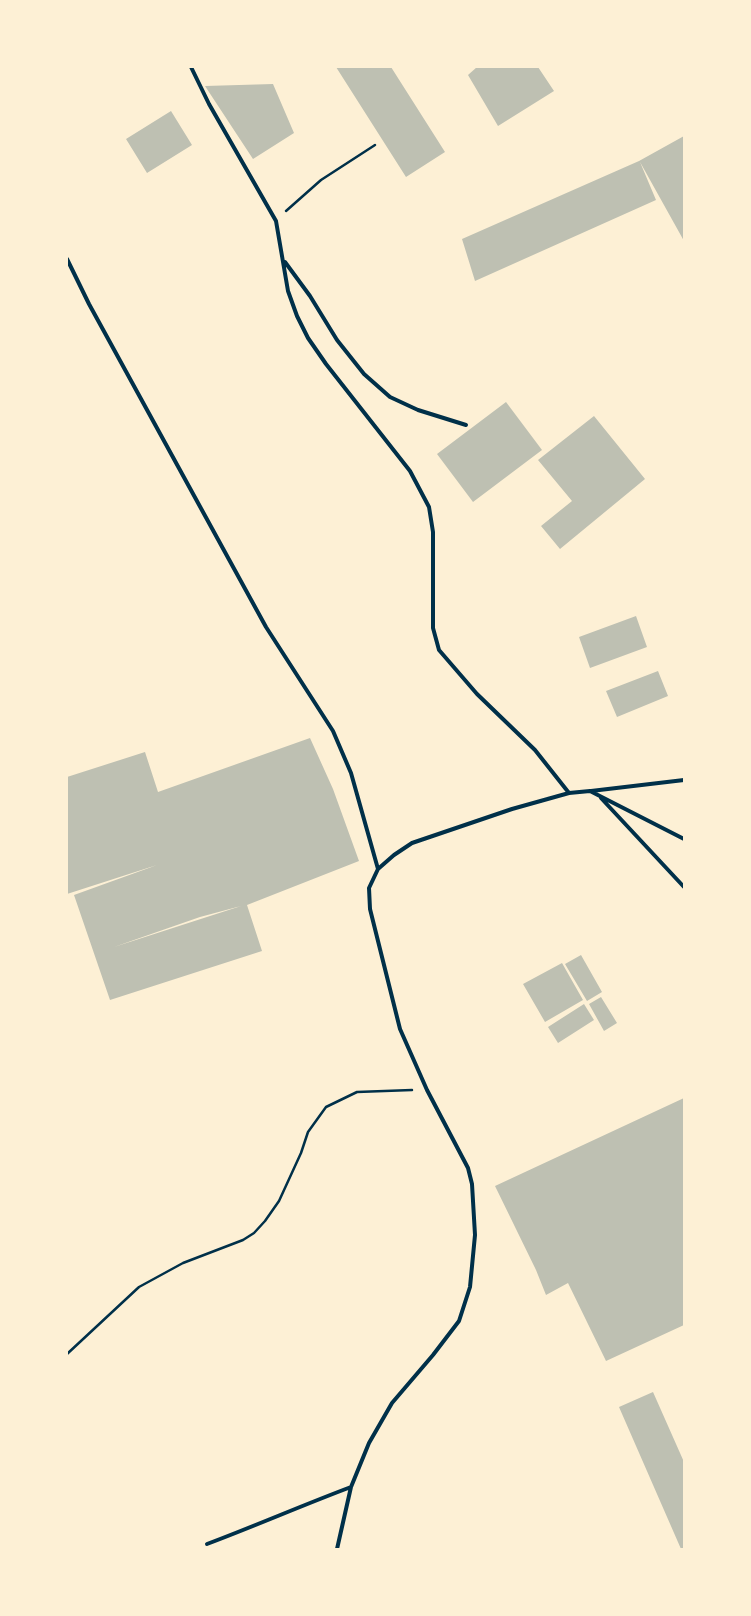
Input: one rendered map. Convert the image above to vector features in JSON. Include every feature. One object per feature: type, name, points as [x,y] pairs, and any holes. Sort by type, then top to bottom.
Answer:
[{"type":"street","points":[[191,67],[210,104],[276,221],[284,260],[288,291],[297,316],[308,338],[326,364],[410,471],[429,507],[433,532],[433,628],[439,650],[477,694],[535,750],[569,793]]},
{"type":"street","points":[[67,259],[89,304],[266,627],[333,731],[351,773],[378,869]]},
{"type":"street","points":[[284,260],[310,296],[337,340],[364,374],[390,398],[418,410],[466,425]]},
{"type":"street","points":[[337,1549],[351,1488],[369,1443],[392,1403],[433,1355],[459,1321],[470,1287],[475,1235],[472,1184],[468,1168],[427,1090],[400,1029],[370,909],[369,888],[378,869],[394,855],[412,843],[512,809],[569,793],[684,780]]},
{"type":"street","points":[[590,791],[684,839]]},
{"type":"street","points":[[599,796],[684,887]]},
{"type":"street","points":[[207,1544],[276,1518],[315,1500],[351,1488]]},
{"type":"path","points":[[276,221],[321,180],[376,145]]},
{"type":"path","points":[[67,1354],[139,1287],[183,1264],[242,1240],[254,1233],[279,1201],[308,1132],[326,1107],[358,1092],[427,1090]]},
{"type":"building","points":[[336,67],[391,67],[445,152],[406,177]]},
{"type":"building","points":[[477,67],[538,67],[554,91],[498,126],[468,75]]},
{"type":"building","points":[[273,84],[294,133],[253,159],[205,86]]},
{"type":"building","points":[[171,111],[192,145],[147,173],[126,139]]},
{"type":"building","points":[[684,136],[684,241],[640,162],[656,200],[475,281],[462,239],[639,161]]},
{"type":"building","points":[[506,402],[542,450],[473,502],[437,454]]},
{"type":"building","points":[[594,416],[645,479],[560,549],[541,526],[572,501],[538,460]]},
{"type":"building","points":[[636,616],[647,647],[590,668],[579,637]]},
{"type":"building","points":[[658,671],[668,696],[617,717],[606,691]]},
{"type":"building","points":[[310,738],[333,789],[359,861],[247,905],[262,951],[110,1000],[74,895],[157,865],[67,894],[67,777],[145,752],[158,792]],"holes":[[[241,906],[114,947],[200,917]]]},
{"type":"building","points":[[581,955],[602,992],[587,1001],[565,964]]},
{"type":"building","points":[[562,963],[583,1000],[545,1022],[523,984]]},
{"type":"building","points":[[601,997],[617,1023],[604,1031],[589,1004]]},
{"type":"building","points":[[584,1004],[594,1020],[558,1043],[548,1027]]},
{"type":"building","points":[[684,1098],[684,1325],[606,1361],[568,1283],[546,1295],[536,1270],[495,1186]]},
{"type":"building","points":[[653,1392],[684,1462],[684,1549],[681,1549],[619,1407]]}]
